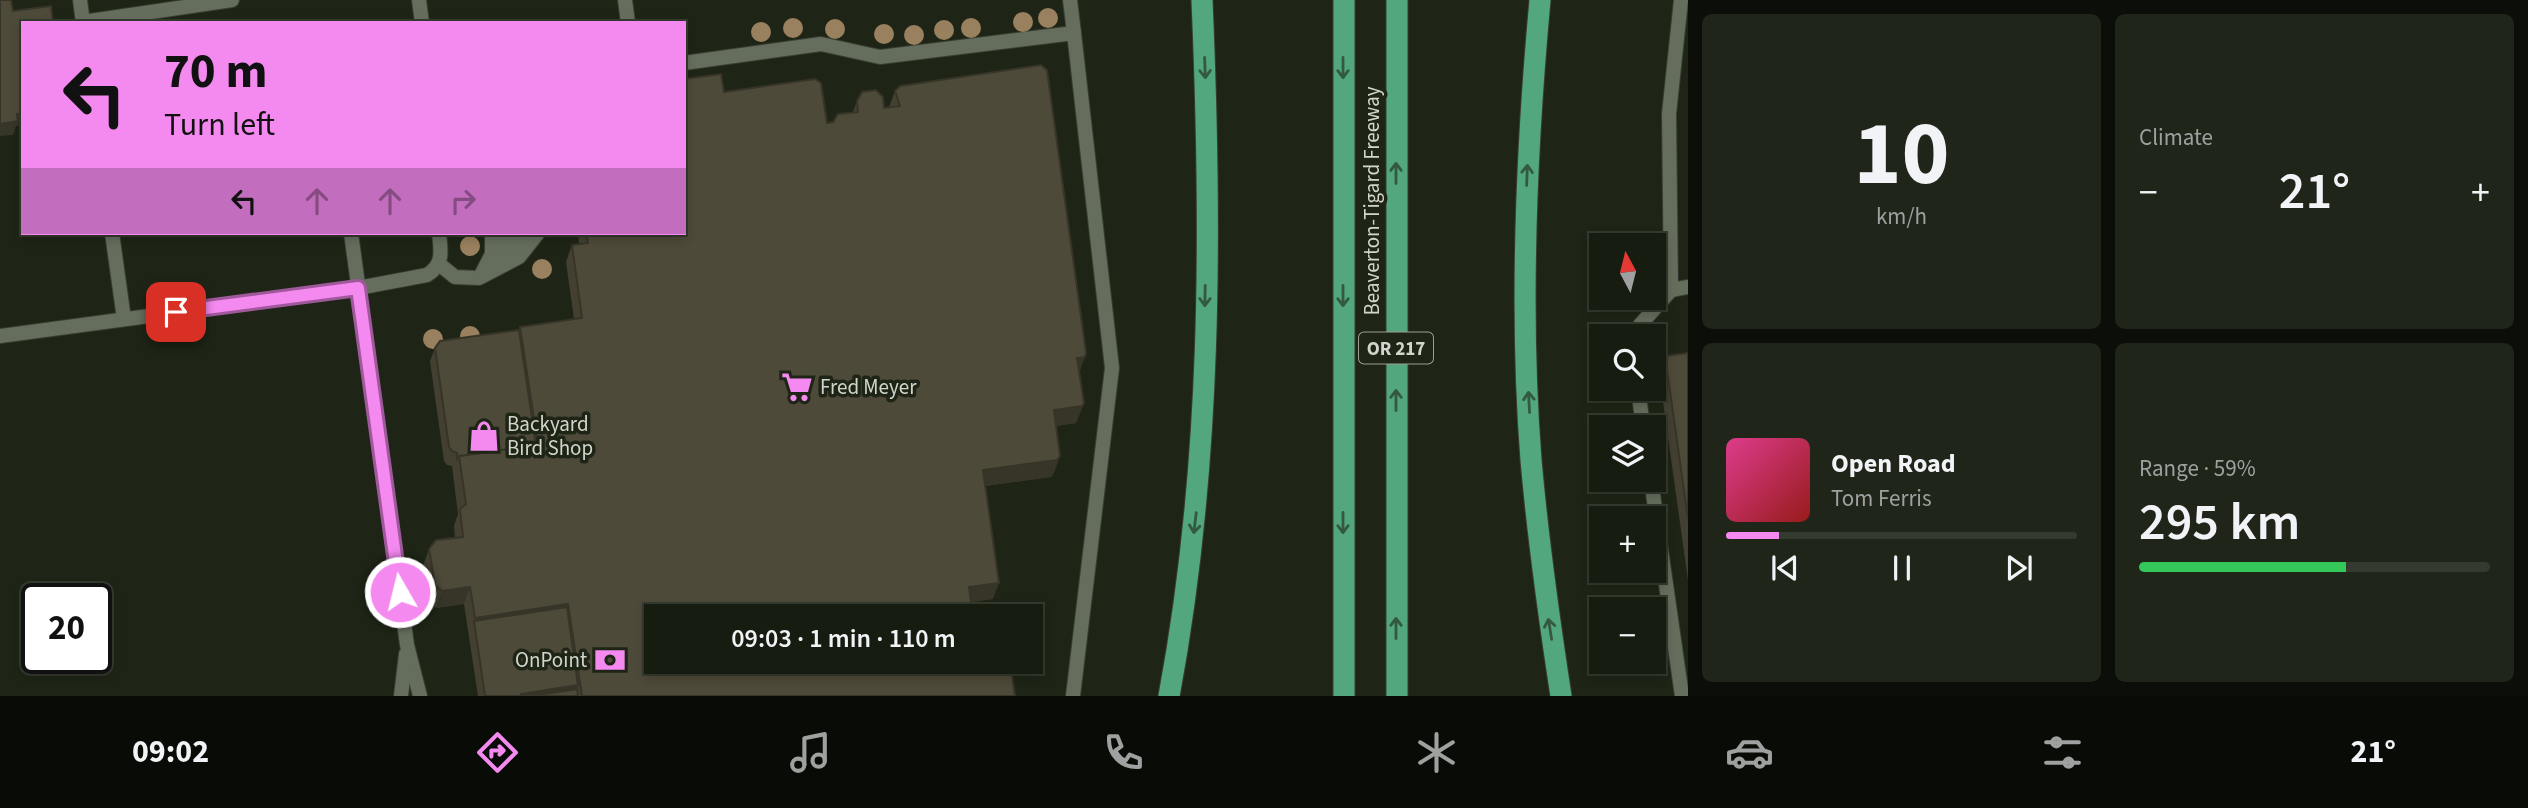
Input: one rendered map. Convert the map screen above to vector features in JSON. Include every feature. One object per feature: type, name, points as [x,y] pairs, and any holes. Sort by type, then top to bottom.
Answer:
[{"type":"highway","points":[[1169,696],[1184,617],[1197,506],[1203,407],[1208,139],[1202,0]]},
{"type":"highway","name":"Beaverton-Tigard Freeway","points":[[1343,0],[1344,696]]},
{"type":"highway","name":"Beaverton-Tigard Freeway","points":[[1396,0],[1397,696]]},
{"type":"highway","points":[[1540,0],[1529,113],[1526,205],[1527,358],[1531,459],[1561,696]]},
{"type":"lane","points":[[80,0],[83,21]]},
{"type":"lane","points":[[90,21],[232,0]]},
{"type":"lane","points":[[419,0],[422,21]]},
{"type":"lane","points":[[625,0],[628,21]]},
{"type":"lane","points":[[1070,0],[1112,368],[1073,696]]},
{"type":"lane","points":[[1671,290],[1669,114],[1681,0]]},
{"type":"lane","points":[[686,63],[821,44],[880,57],[1074,33]]},
{"type":"lane","points":[[112,235],[124,319]]},
{"type":"lane","points":[[351,235],[407,645],[420,696]]},
{"type":"lane","points":[[0,336],[358,288],[427,275],[439,264],[442,254],[439,235]]},
{"type":"lane","points":[[479,278],[492,254],[492,235]]},
{"type":"lane","points":[[495,270],[503,255],[507,235]]},
{"type":"lane","points":[[509,262],[520,235]]},
{"type":"lane","points":[[439,264],[455,277],[479,278],[519,257],[536,235]]},
{"type":"lane","points":[[1641,324],[1671,290],[1688,287]]},
{"type":"lane","points":[[1653,492],[1682,696]]},
{"type":"lane","points":[[401,696],[407,645]]},
{"type":"building","points":[[0,0],[11,0],[13,11],[51,6],[53,21],[21,21],[21,113],[17,114],[18,121],[0,124]]},
{"type":"building","name":"Fred Meyer","points":[[1041,65],[1047,70],[1086,353],[1085,357],[1077,358],[1084,403],[1082,406],[1054,410],[1060,456],[1057,460],[983,470],[999,583],[969,587],[971,604],[644,604],[644,674],[1012,674],[1015,696],[582,696],[568,604],[475,618],[470,587],[442,591],[435,585],[429,549],[436,540],[463,537],[460,509],[466,504],[459,456],[538,445],[520,327],[582,318],[572,245],[588,243],[586,235],[686,235],[686,79],[721,74],[724,92],[815,79],[821,83],[827,123],[833,122],[838,114],[858,112],[857,101],[862,92],[876,90],[883,97],[884,108],[900,106],[895,91],[900,86]]},
{"type":"building","points":[[519,330],[536,445],[459,456],[457,459],[457,453],[449,447],[435,348],[440,341]]},
{"type":"building","points":[[1688,353],[1688,519],[1666,363],[1666,356]]},
{"type":"building","points":[[567,607],[578,685],[521,694],[522,696],[485,696],[474,621]]},
{"type":"building","points":[[577,689],[578,696],[532,696]]},
{"type":"place","name":"Fred Meyer","points":[[797,387]]},
{"type":"place","name":"Backyard Bird Shop","points":[[484,436]]},
{"type":"place","name":"OnPoint","points":[[610,660]]},
{"type":"route","points":[[176,312],[358,288],[400,592]]}]
